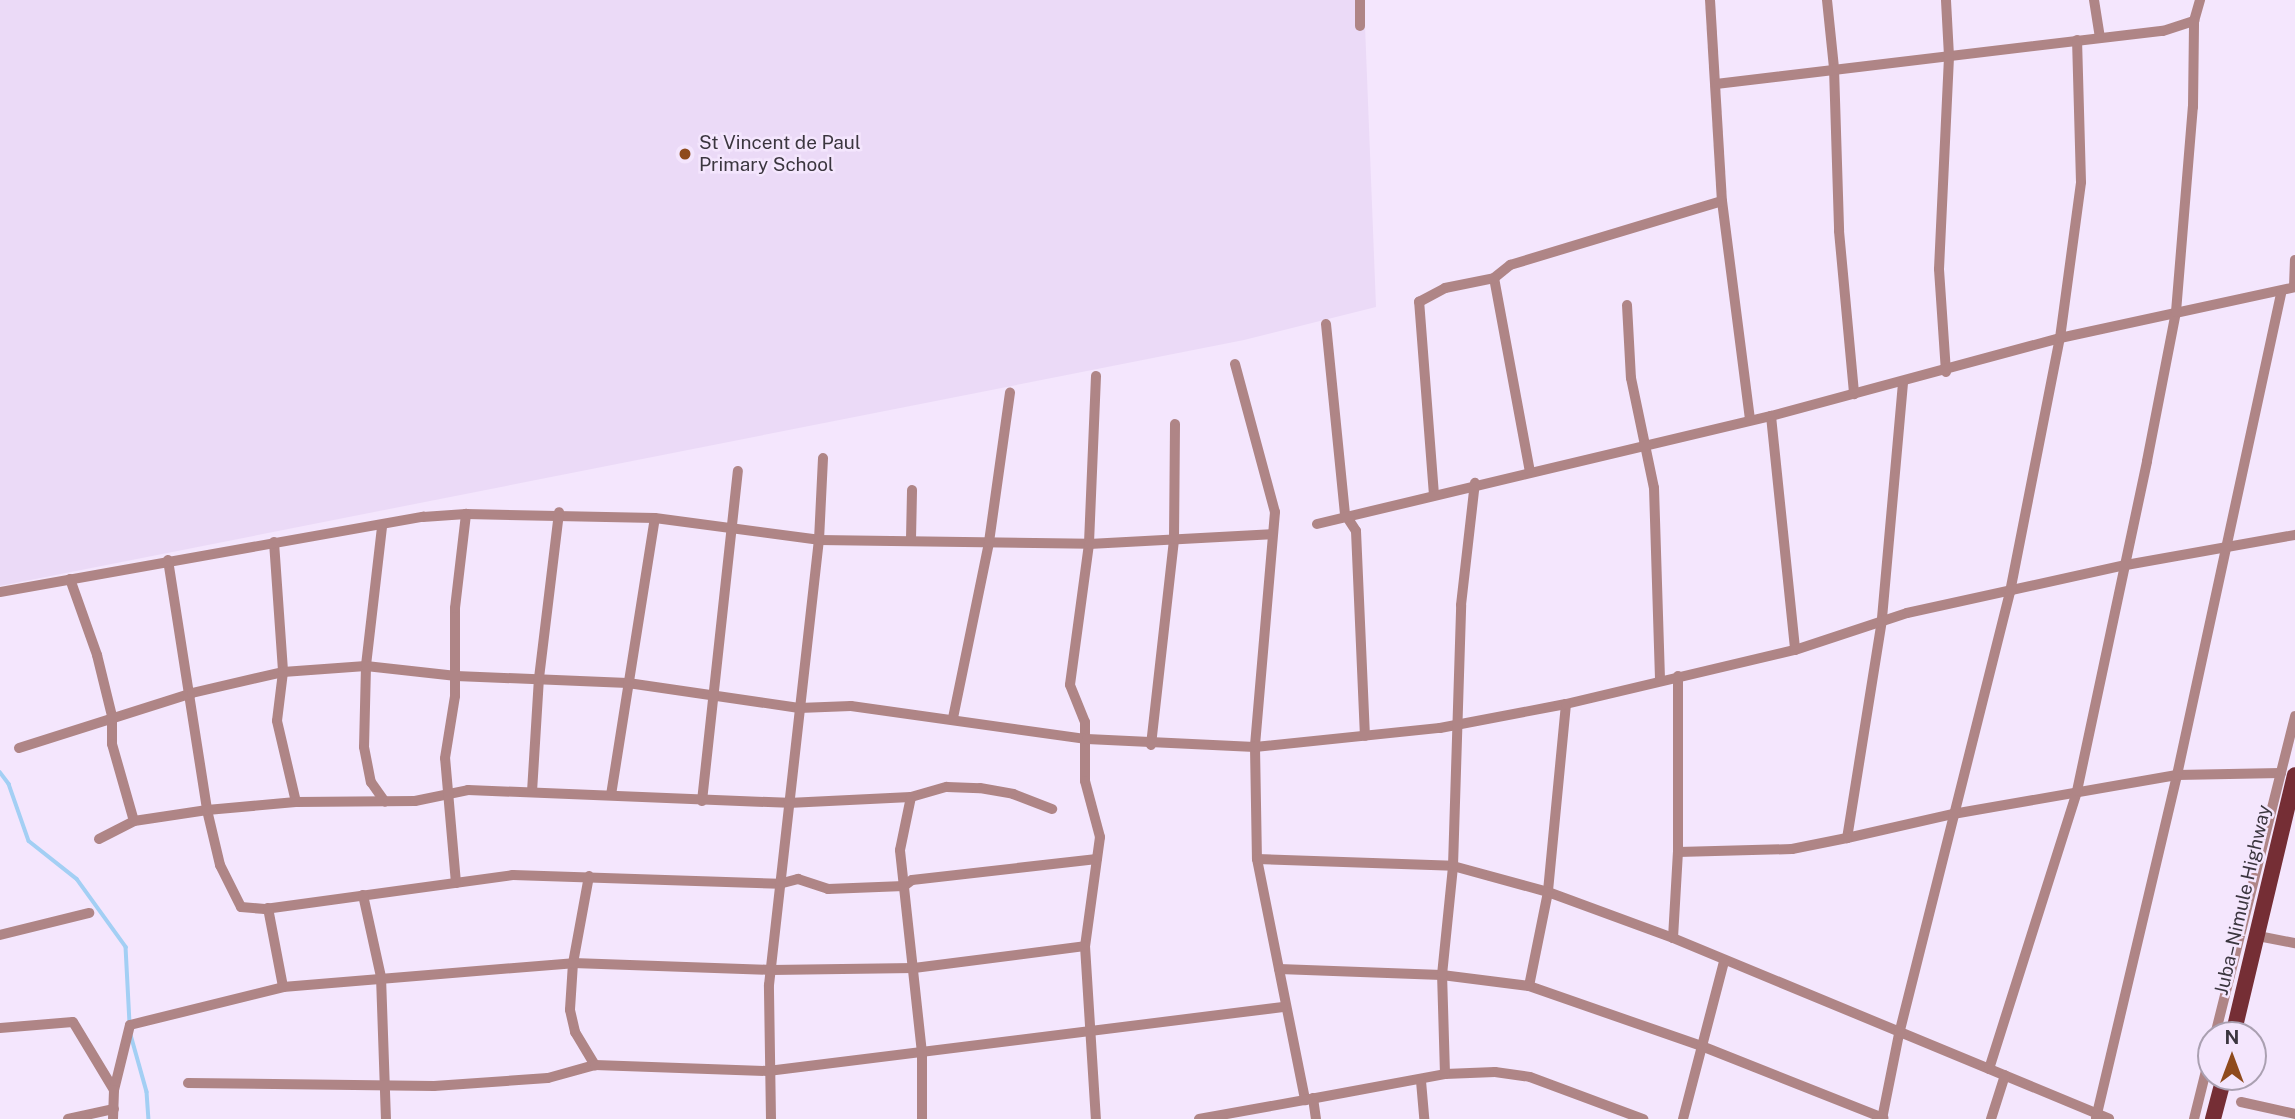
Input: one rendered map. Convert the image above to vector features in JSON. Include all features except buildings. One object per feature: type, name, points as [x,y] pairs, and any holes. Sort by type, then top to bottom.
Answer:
[{"type":"main road","name":"Juba–Nimule Highway","points":[[2237,1021],[2258,936],[2288,774]]},
{"type":"main road","points":[[2213,1119],[2220,1091]]},
{"type":"street","points":[[1360,0],[1360,26]]},
{"type":"street","points":[[1710,0],[1722,201],[1750,420]]},
{"type":"street","points":[[1827,0],[1834,68],[1839,231],[1854,394]]},
{"type":"street","points":[[1946,0],[1950,56],[1939,269],[1946,372]]},
{"type":"street","points":[[2094,0],[2100,37]]},
{"type":"street","points":[[1989,1069],[2077,791],[2126,565],[2176,312],[2193,107],[2194,21],[2200,0]]},
{"type":"street","points":[[1716,85],[1834,68],[2163,31],[2194,21]]},
{"type":"street","points":[[1279,969],[1442,975],[1528,986],[1704,1047],[1882,1118],[1899,1034],[2010,592],[2060,338],[2081,182],[2077,40]]},
{"type":"street","points":[[1434,495],[1419,302],[1445,288],[1494,278],[1510,265],[1722,201]]},
{"type":"street","points":[[1317,524],[1345,514],[1903,383],[2060,338],[2282,291],[2295,287],[2295,260]]},
{"type":"street","points":[[1494,278],[1530,472]]},
{"type":"street","points":[[2096,1116],[2177,775],[2282,291]]},
{"type":"street","points":[[1627,305],[1630,378],[1637,415],[1648,445],[1654,488],[1660,680]]},
{"type":"street","points":[[1326,324],[1345,514],[1356,531],[1365,736]]},
{"type":"street","points":[[1235,364],[1275,512],[1271,534],[1255,747],[1257,859],[1279,969],[1283,1007],[1316,1119]]},
{"type":"street","points":[[1096,376],[1089,544],[1070,685],[1087,739],[1085,781],[1100,837],[1084,946],[1096,1119]]},
{"type":"street","points":[[1847,838],[1882,620],[1903,383]]},
{"type":"street","points":[[953,718],[989,542],[1010,391]]},
{"type":"street","points":[[1771,416],[1795,650]]},
{"type":"street","points":[[1151,744],[1174,539],[1175,424]]},
{"type":"street","points":[[771,1119],[768,1071],[771,970],[819,540],[823,458]]},
{"type":"street","points":[[702,801],[710,696],[735,529],[738,471]]},
{"type":"street","points":[[1445,1074],[1442,975],[1453,866],[1461,605],[1475,484]]},
{"type":"street","points":[[911,539],[912,490]]},
{"type":"street","points":[[0,592],[274,542],[466,514],[559,512],[655,518],[819,540],[911,539],[1089,544],[1271,534]]},
{"type":"street","points":[[532,792],[539,678],[559,512]]},
{"type":"street","points":[[456,883],[445,758],[456,676],[455,608],[466,514]]},
{"type":"street","points":[[611,795],[655,518]]},
{"type":"street","points":[[382,527],[366,666],[364,747],[371,782],[385,802]]},
{"type":"street","points":[[19,748],[112,716],[192,693],[283,672],[366,666],[456,676],[628,683],[799,708],[851,706],[953,718],[1087,739],[1255,747],[1458,725],[1566,704],[1795,650],[1882,620],[2126,565],[2295,535]]},
{"type":"street","points":[[274,542],[283,672],[277,721],[296,802]]},
{"type":"street","points":[[168,560],[192,693],[207,810],[220,866],[235,902],[249,909],[513,875],[779,884],[798,878],[828,889],[904,886],[912,880],[1097,859]]},
{"type":"street","points":[[70,579],[97,655],[112,716],[112,744],[134,821]]},
{"type":"street","points":[[1673,938],[1678,852],[1678,676]]},
{"type":"street","points":[[1528,986],[1548,892],[1566,704]]},
{"type":"street","points":[[2219,1021],[2288,774],[2295,716]]},
{"type":"street","points":[[1678,852],[1792,849],[1953,814],[2177,775],[2288,774]]},
{"type":"street","points":[[99,839],[134,821],[207,810],[296,802],[385,802],[447,798],[468,790],[788,803],[911,797],[947,787],[980,788],[1013,794],[1052,809]]},
{"type":"street","points":[[911,797],[901,832],[922,1054],[922,1119]]},
{"type":"street","points":[[1257,859],[1453,866],[1548,892],[1673,938],[1899,1034],[2005,1075],[2096,1116],[2109,1119]]},
{"type":"street","points":[[589,876],[573,963],[572,1020],[595,1065]]},
{"type":"street","points":[[363,895],[381,977],[386,1119]]},
{"type":"street","points":[[268,908],[283,987]]},
{"type":"street","points":[[0,935],[89,913]]},
{"type":"street","points":[[2258,936],[2295,943]]},
{"type":"street","points":[[68,1119],[114,1114],[114,1090],[130,1025],[283,987],[573,963],[771,970],[914,968],[1084,946]]},
{"type":"street","points":[[1683,1119],[1704,1047],[1724,961]]},
{"type":"street","points":[[188,1083],[385,1087],[548,1078],[595,1065],[768,1071],[922,1054],[1283,1007]]},
{"type":"street","points":[[0,1028],[73,1022],[114,1090]]},
{"type":"street","points":[[1199,1119],[1422,1081],[1445,1074],[1495,1072],[1530,1077],[1643,1119]]},
{"type":"street","points":[[1992,1119],[2005,1075]]},
{"type":"street","points":[[1422,1081],[1424,1119]]},
{"type":"street","points":[[2194,1119],[2201,1091]]},
{"type":"street","points":[[2241,1102],[2295,1114]]},
{"type":"shaded area","name":"St Vincent de Paul Primary School","points":[[0,0],[1364,0],[1376,307],[1244,340],[0,586]]},
{"type":"waterway","points":[[0,772],[9,784],[29,841],[77,879],[126,947],[130,1024]]},
{"type":"waterway","points":[[131,1035],[147,1092],[149,1119]]},
{"type":"place","name":"St Vincent de Paul Primary School","points":[[685,154]]}]
